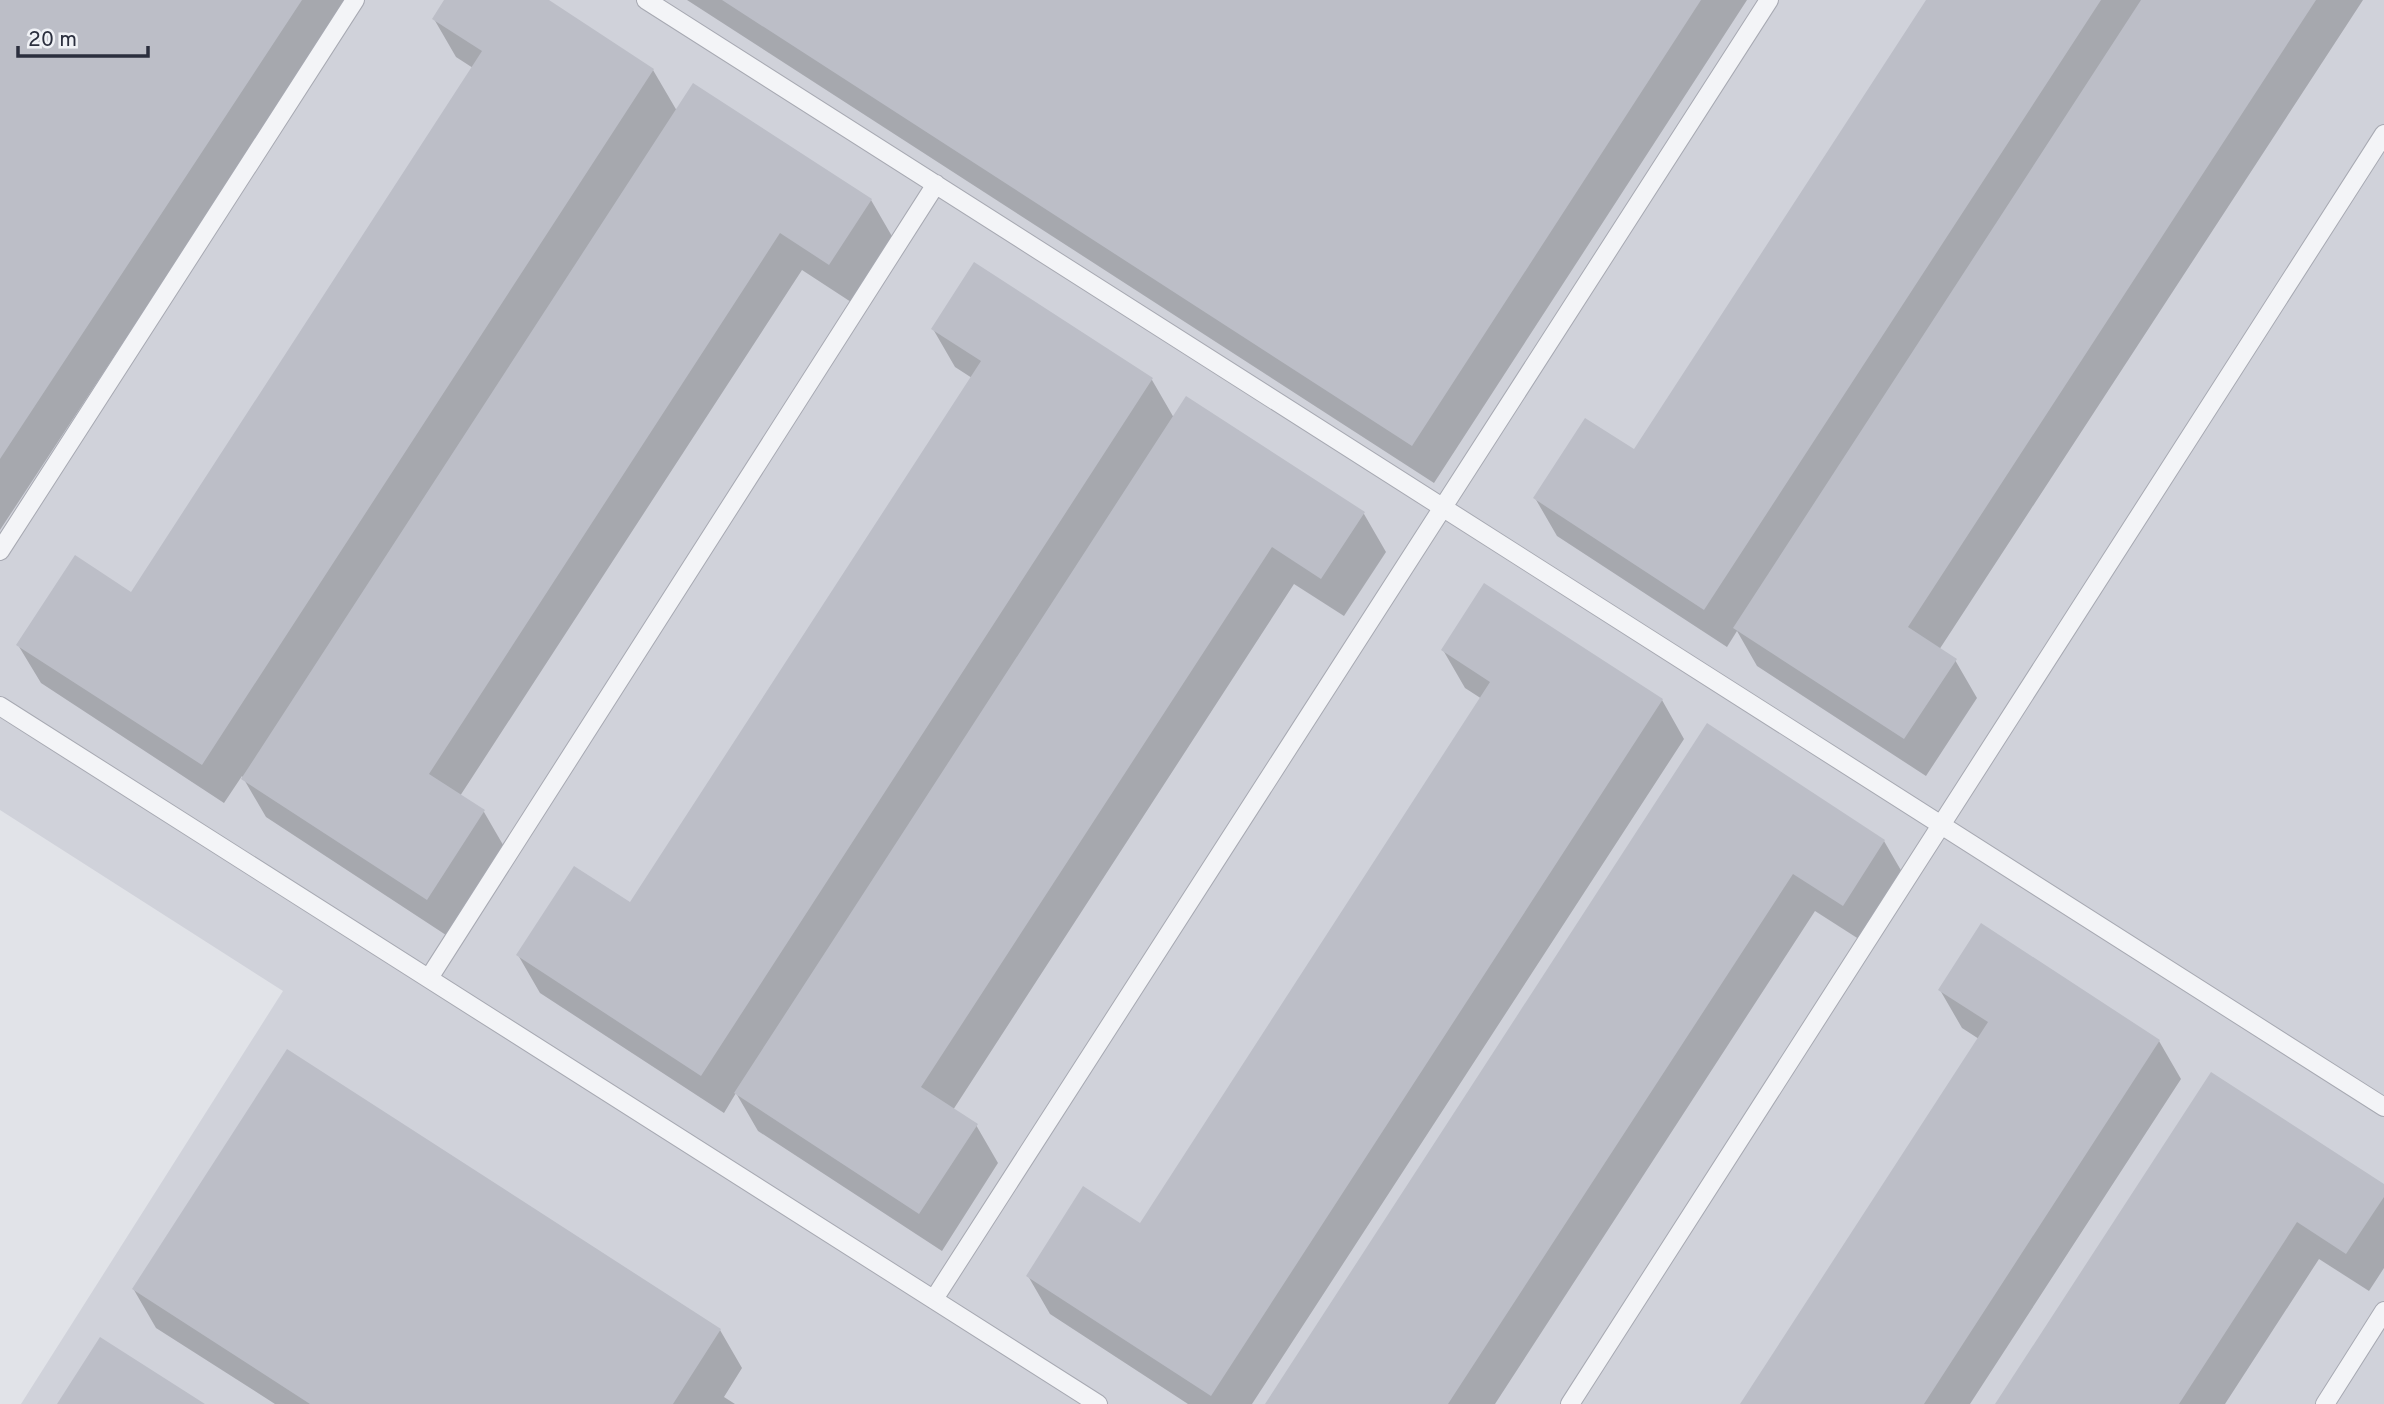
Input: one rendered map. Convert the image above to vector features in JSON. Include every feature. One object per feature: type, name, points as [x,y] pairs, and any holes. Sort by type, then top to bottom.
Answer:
[{"type":"lane","points":[[0,551],[355,0]]},
{"type":"lane","points":[[646,0],[2384,1107]]},
{"type":"lane","points":[[934,1299],[1769,0]]},
{"type":"lane","points":[[1570,1404],[2384,134]]},
{"type":"lane","points":[[429,978],[936,184]]},
{"type":"lane","points":[[0,706],[1098,1404]]},
{"type":"lane","points":[[2325,1404],[2384,1311]]},
{"type":"shaded area","points":[[0,0],[2384,0],[2384,1404],[21,1404],[283,991],[0,810]]},
{"type":"building","points":[[0,0],[302,0],[0,459]]},
{"type":"building","points":[[444,0],[549,0],[654,69],[202,765],[16,645],[75,555],[131,592],[482,51],[432,19]]},
{"type":"building","points":[[722,0],[1701,0],[1412,446]]},
{"type":"building","points":[[1926,0],[2101,0],[1704,610],[1533,498],[1585,418],[1634,449]]},
{"type":"building","points":[[2141,0],[2316,0],[1908,627],[1957,659],[1904,739],[1733,628]]},
{"type":"building","points":[[693,83],[872,199],[829,265],[780,233],[429,774],[485,810],[427,900],[241,779]]},
{"type":"building","points":[[974,262],[1153,378],[701,1076],[516,955],[574,866],[630,902],[981,361],[931,329]]},
{"type":"building","points":[[1186,396],[1365,512],[1321,579],[1272,547],[921,1087],[978,1124],[919,1214],[734,1093]]},
{"type":"building","points":[[1484,583],[1663,699],[1211,1396],[1026,1276],[1083,1186],[1140,1223],[1490,682],[1441,650]]},
{"type":"building","points":[[1707,723],[1885,840],[1843,906],[1793,874],[1448,1404],[1265,1404]]},
{"type":"building","points":[[1981,923],[2160,1040],[1924,1404],[1740,1404],[1988,1022],[1938,990]]},
{"type":"building","points":[[287,1049],[721,1329],[673,1404],[310,1404],[132,1289]]},
{"type":"building","points":[[2211,1072],[2384,1184],[2384,1197],[2346,1254],[2297,1222],[2179,1404],[1995,1404]]},
{"type":"building","points":[[100,1337],[205,1404],[57,1404]]}]
